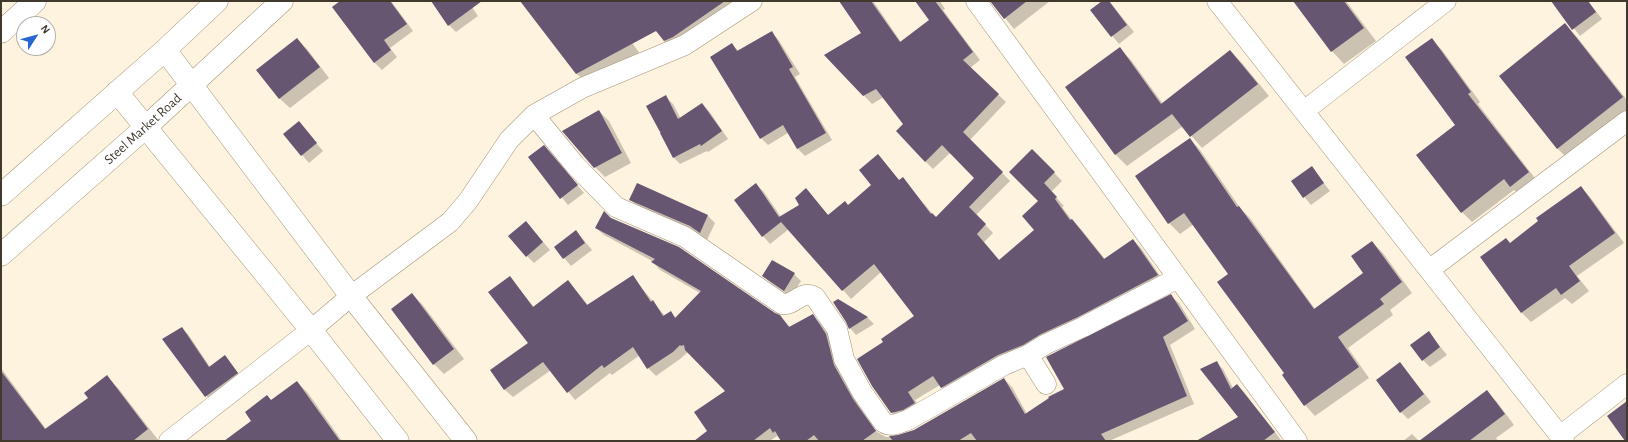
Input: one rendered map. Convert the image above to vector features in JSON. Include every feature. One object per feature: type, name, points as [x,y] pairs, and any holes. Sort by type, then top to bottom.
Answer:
[{"type":"main road","points":[[1,32],[35,1]]},
{"type":"main road","points":[[1,195],[165,50],[217,1]]},
{"type":"main road","name":"Steel Market Road","points":[[1,255],[146,128],[282,1]]},
{"type":"main road","points":[[165,50],[351,296],[466,441]]},
{"type":"main road","points":[[117,92],[312,330],[398,441]]},
{"type":"street","points":[[169,441],[312,330],[351,296],[450,222],[468,201],[509,140],[534,115],[582,88],[685,45],[707,32],[752,1]]},
{"type":"street","points":[[976,1],[1297,441]]},
{"type":"street","points":[[1218,1],[1562,438],[1627,384]]},
{"type":"street","points":[[1304,111],[1446,1]]},
{"type":"street","points":[[534,115],[575,165],[616,207],[685,237],[782,304],[788,305],[803,295],[809,294],[814,296],[837,330],[844,359],[862,392],[883,422],[887,425],[908,420],[1004,365],[1028,355],[1046,344],[1083,327],[1178,278]]},
{"type":"street","points":[[1429,270],[1627,121]]},
{"type":"street","points":[[1028,355],[1046,384]]},
{"type":"building","points":[[340,1],[390,1],[407,24],[384,40],[391,50],[374,63],[332,7]]},
{"type":"building","points":[[431,1],[482,1],[448,26]]},
{"type":"building","points":[[520,1],[725,1],[673,37],[664,41],[656,31],[576,74]]},
{"type":"building","points":[[839,1],[871,1],[900,42],[929,20],[915,1],[935,1],[973,52],[963,60],[999,94],[963,132],[1003,172],[969,207],[986,224],[977,234],[999,260],[1034,230],[1022,216],[1038,201],[1009,172],[1032,149],[1055,172],[1044,183],[1057,197],[1055,199],[1070,220],[1072,219],[1104,259],[1133,239],[1158,275],[1078,317],[1041,334],[1023,345],[998,355],[941,388],[933,376],[908,392],[915,403],[903,410],[891,413],[872,386],[857,359],[883,342],[881,339],[914,316],[874,264],[842,291],[781,222],[762,237],[734,200],[756,183],[779,217],[799,205],[795,198],[806,188],[828,215],[845,201],[848,205],[871,185],[859,170],[878,154],[899,180],[903,177],[931,214],[932,213],[936,217],[974,178],[942,145],[925,162],[896,131],[903,124],[876,89],[863,96],[824,55],[861,33]]},
{"type":"building","points":[[990,1],[1027,1],[1004,19]]},
{"type":"building","points":[[1102,1],[1109,1],[1127,25],[1111,37],[1090,10]]},
{"type":"building","points":[[1293,1],[1344,1],[1364,28],[1331,52]]},
{"type":"building","points":[[1551,1],[1588,1],[1596,12],[1572,30]]},
{"type":"building","points":[[1565,23],[1623,97],[1557,149],[1499,76]]},
{"type":"building","points":[[772,31],[793,67],[789,69],[826,133],[797,149],[783,125],[760,139],[710,57],[732,43],[737,51]]},
{"type":"building","points":[[297,38],[320,67],[279,99],[256,70]]},
{"type":"building","points":[[1432,38],[1471,92],[1468,94],[1529,172],[1510,187],[1504,179],[1461,213],[1416,155],[1455,125],[1405,57]]},
{"type":"building","points":[[1120,47],[1161,104],[1230,50],[1258,84],[1190,137],[1172,114],[1115,155],[1065,87]]},
{"type":"building","points":[[666,95],[678,119],[702,103],[722,131],[701,146],[700,144],[673,158],[660,133],[661,131],[660,132],[646,106]]},
{"type":"building","points":[[599,110],[622,153],[594,168],[562,131]]},
{"type":"building","points":[[299,121],[317,143],[301,156],[283,134]]},
{"type":"building","points":[[1190,138],[1237,207],[1239,206],[1314,309],[1363,273],[1351,256],[1372,241],[1402,282],[1380,299],[1384,304],[1338,337],[1359,367],[1304,406],[1282,375],[1284,373],[1217,282],[1228,274],[1184,213],[1168,224],[1135,176]]},
{"type":"building","points":[[544,145],[578,185],[560,199],[528,157]]},
{"type":"building","points":[[1312,166],[1324,183],[1303,198],[1291,181]]},
{"type":"building","points":[[637,183],[708,215],[700,233],[690,226],[629,200]]},
{"type":"building","points":[[1581,186],[1615,233],[1569,266],[1580,281],[1561,295],[1556,288],[1521,313],[1480,257],[1506,238],[1510,243],[1538,221],[1536,218]]},
{"type":"building","points":[[604,211],[611,218],[679,247],[780,315],[789,327],[813,314],[826,334],[834,365],[853,399],[876,431],[862,441],[819,441],[814,435],[806,441],[781,441],[775,431],[773,433],[770,428],[753,441],[694,441],[707,431],[694,412],[725,391],[685,350],[684,345],[680,345],[673,352],[647,369],[633,347],[604,368],[602,365],[567,393],[543,362],[504,390],[490,370],[528,343],[488,292],[510,276],[533,307],[568,280],[587,305],[633,275],[651,302],[653,300],[663,316],[671,311],[675,318],[701,291],[651,262],[655,259],[595,228]]},
{"type":"building","points":[[526,221],[543,242],[526,257],[508,236]]},
{"type":"building","points":[[576,230],[585,243],[563,259],[554,247]]},
{"type":"building","points":[[772,260],[795,273],[784,291],[762,276]]},
{"type":"building","points":[[412,293],[454,349],[433,365],[391,309]]},
{"type":"building","points":[[1171,294],[1188,321],[1163,337],[1187,396],[1101,434],[1106,441],[977,441],[971,433],[958,441],[893,441],[889,436],[914,430],[1004,378],[1025,414],[1049,398],[1048,397],[1064,389],[1046,357]]},
{"type":"building","points":[[838,299],[868,317],[849,329],[833,302]]},
{"type":"building","points":[[182,327],[209,367],[225,355],[238,373],[205,397],[162,339]]},
{"type":"building","points":[[1429,331],[1440,347],[1422,361],[1410,345]]},
{"type":"building","points":[[1217,361],[1231,389],[1237,384],[1275,432],[1263,441],[1196,441],[1238,417],[1200,369]]},
{"type":"building","points":[[1400,362],[1424,394],[1400,413],[1376,380]]},
{"type":"building","points":[[1,371],[45,429],[88,398],[84,393],[107,375],[148,429],[133,441],[1,441]]},
{"type":"building","points":[[297,381],[340,441],[224,441],[251,421],[245,412],[267,395],[271,400]]},
{"type":"building","points":[[1487,390],[1505,414],[1469,441],[1419,441]]},
{"type":"building","points":[[1627,401],[1627,441],[1625,441],[1607,416]]}]
